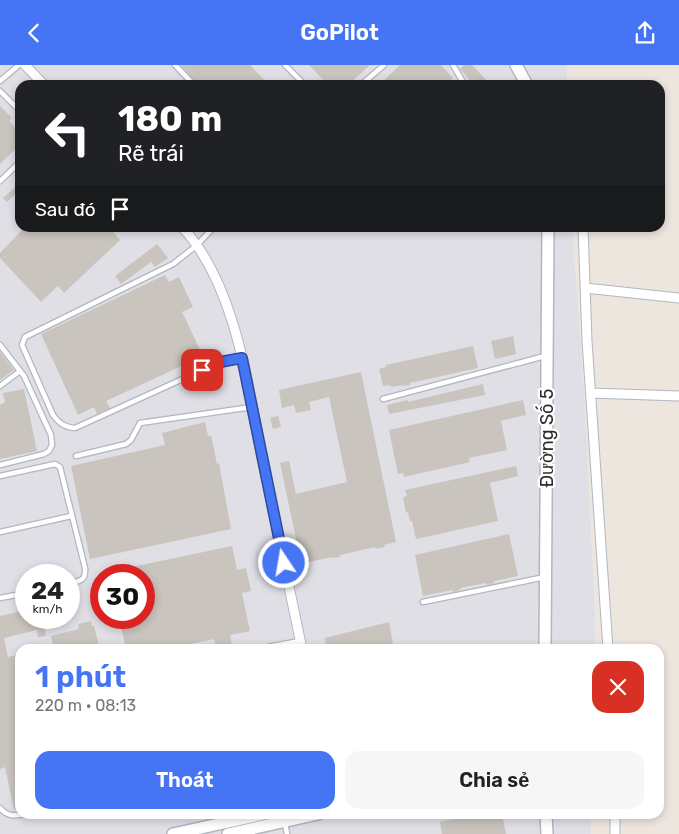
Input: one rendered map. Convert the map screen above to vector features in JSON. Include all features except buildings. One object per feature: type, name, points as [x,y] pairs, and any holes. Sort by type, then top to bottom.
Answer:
[{"type":"street","points":[[25,65],[39,80]]},
{"type":"street","points":[[516,65],[524,80]]},
{"type":"street","points":[[186,232],[207,263],[225,298],[242,358],[301,644]]},
{"type":"street","name":"Đường Số 5","points":[[546,644],[548,232]]},
{"type":"street","points":[[583,232],[591,393],[608,644]]},
{"type":"street","points":[[585,288],[679,298]]},
{"type":"street","points":[[591,393],[679,396]]},
{"type":"street","points":[[173,834],[235,819]]},
{"type":"street","points":[[228,834],[294,819]]},
{"type":"street","points":[[546,819],[547,834]]},
{"type":"street","points":[[615,819],[615,834]]},
{"type":"lane","points":[[0,81],[20,65]]},
{"type":"lane","points":[[175,65],[189,80]]},
{"type":"lane","points":[[285,65],[300,80]]},
{"type":"lane","points":[[368,80],[384,65]]},
{"type":"lane","points":[[453,65],[462,80]]},
{"type":"lane","points":[[0,91],[15,106]]},
{"type":"lane","points":[[0,181],[15,167]]},
{"type":"lane","points":[[209,232],[196,246],[173,264],[25,337],[22,345],[52,415],[68,427],[75,427],[220,362],[242,358]]},
{"type":"lane","points":[[0,345],[20,371],[51,435],[52,445],[49,451],[44,454],[0,465]]},
{"type":"lane","points":[[383,399],[547,356]]},
{"type":"lane","points":[[0,386],[20,371]]},
{"type":"lane","points":[[76,456],[126,444],[131,440],[140,423],[252,407]]},
{"type":"lane","points":[[0,476],[55,464],[60,467],[85,568],[85,575],[80,580]]},
{"type":"lane","points":[[0,532],[71,516]]},
{"type":"lane","points":[[423,602],[546,576]]},
{"type":"lane","points":[[0,598],[15,595]]},
{"type":"lane","points":[[0,808],[11,816],[15,815]]},
{"type":"lane","points":[[284,821],[287,834]]},
{"type":"shaded area","points":[[0,65],[567,65],[567,80],[15,80],[15,232],[572,232],[584,390],[595,615],[595,644],[15,644],[15,819],[591,819],[591,834],[0,834]]},
{"type":"route","points":[[202,370],[229,359],[242,358],[284,563]]}]
